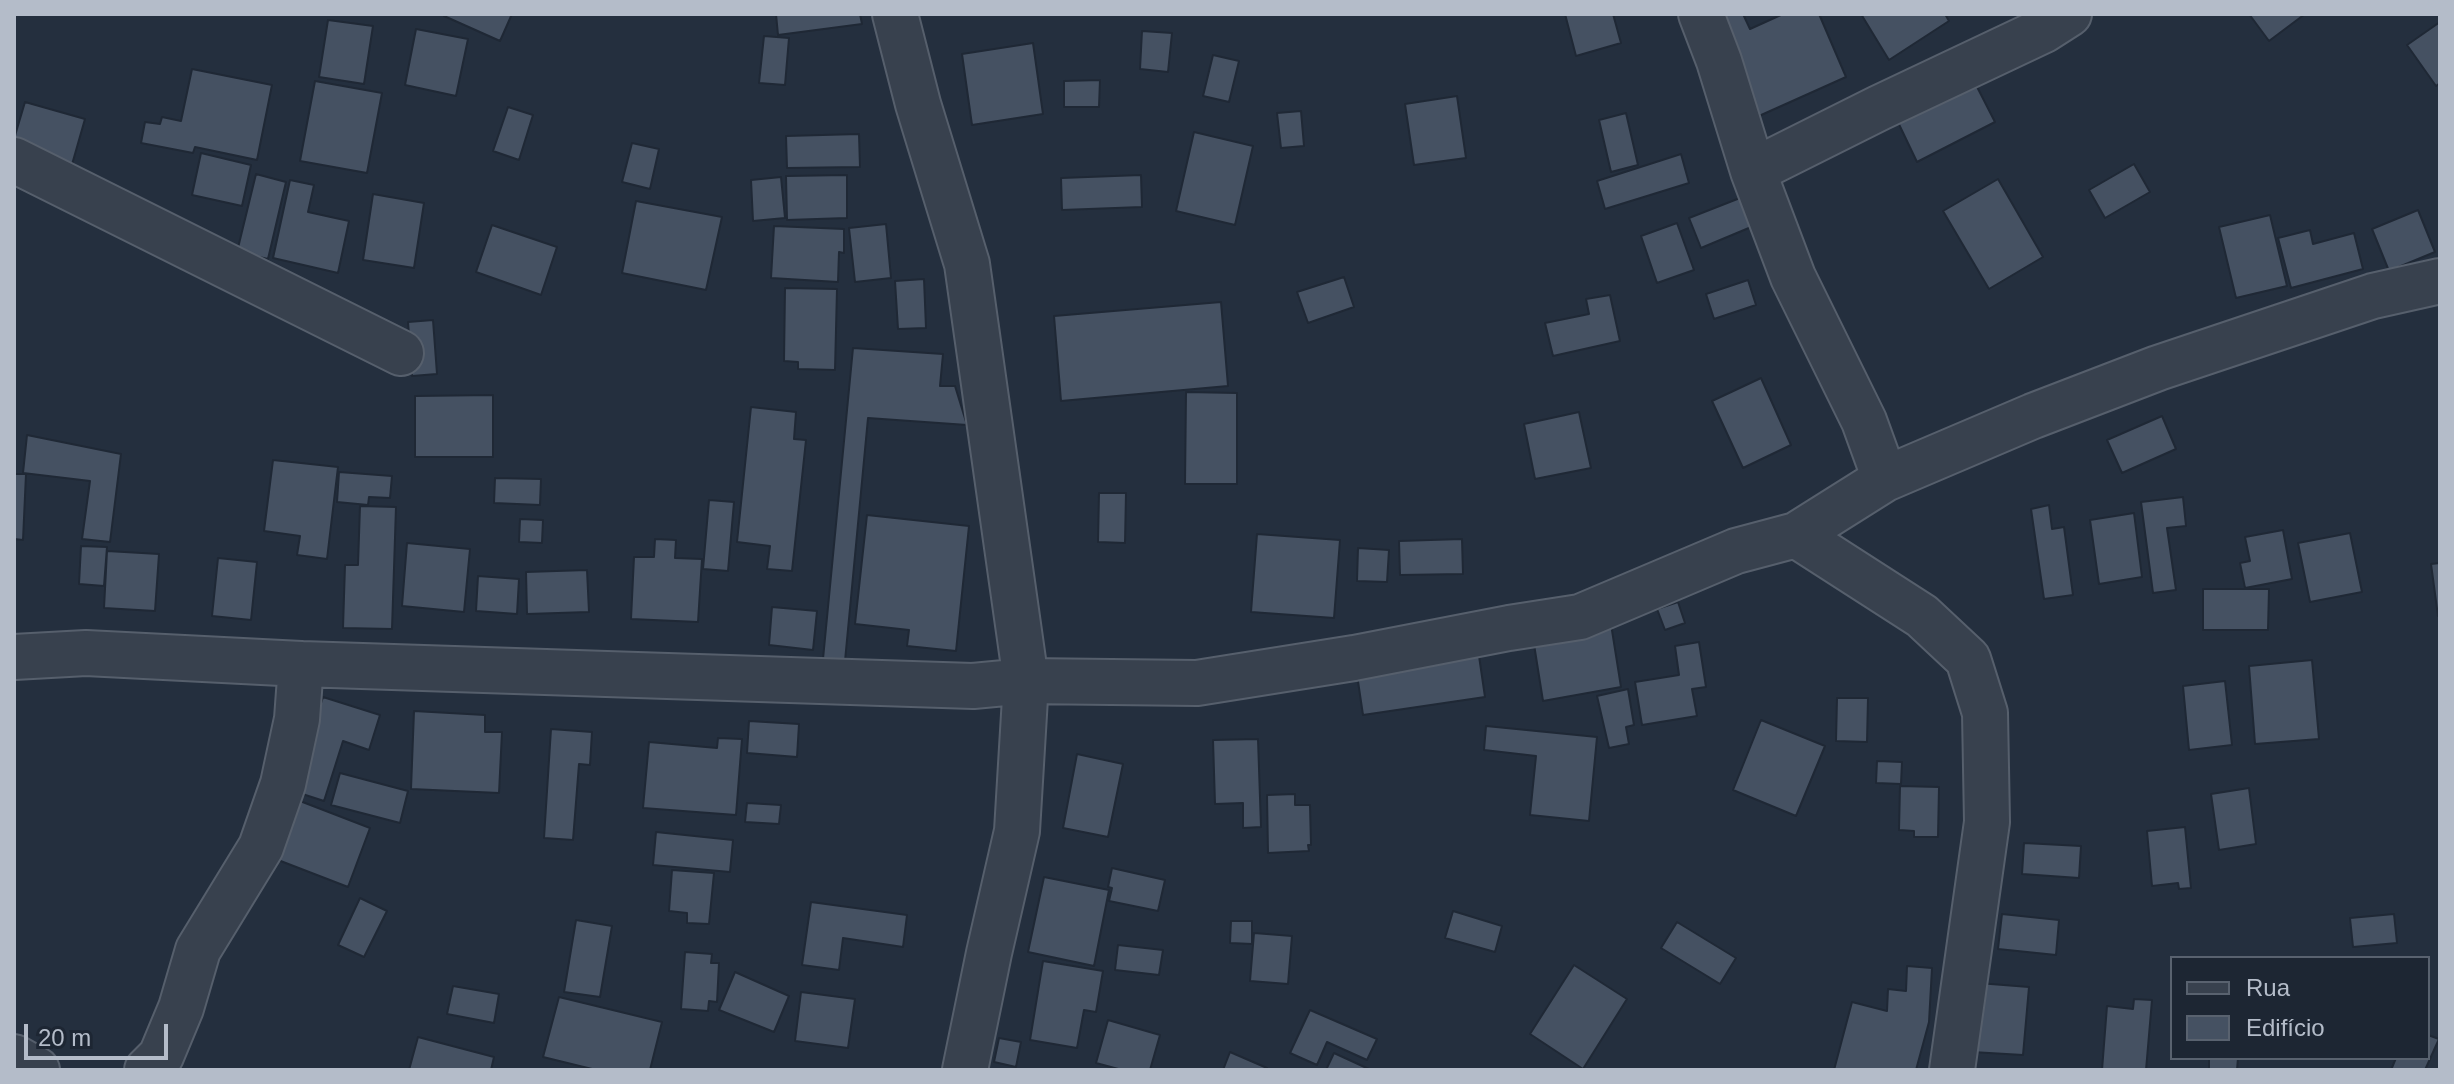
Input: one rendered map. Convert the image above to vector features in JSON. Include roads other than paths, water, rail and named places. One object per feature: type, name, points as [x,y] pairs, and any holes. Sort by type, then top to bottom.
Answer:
[{"type":"street","points":[[895,14],[918,104],[967,264],[1026,681],[1017,831],[965,1070]]},
{"type":"street","points":[[1701,14],[1753,171],[1793,277],[1864,421],[1885,479]]},
{"type":"street","points":[[1753,171],[2044,30],[2069,14]]},
{"type":"street","points":[[14,160],[401,353]]},
{"type":"street","points":[[14,657],[86,653],[301,664],[973,686],[1026,681],[1197,683],[1580,617],[1736,551],[1796,535],[1885,479],[2033,416],[2158,368],[2373,296],[2440,281]]},
{"type":"street","points":[[1796,535],[1922,616],[1968,659],[1985,713],[1987,822],[1952,1070]]},
{"type":"street","points":[[147,1070],[161,1056],[181,1008],[198,950],[261,847],[283,784],[297,719],[301,664]]},
{"type":"street","points":[[14,1057],[37,1070]]}]
